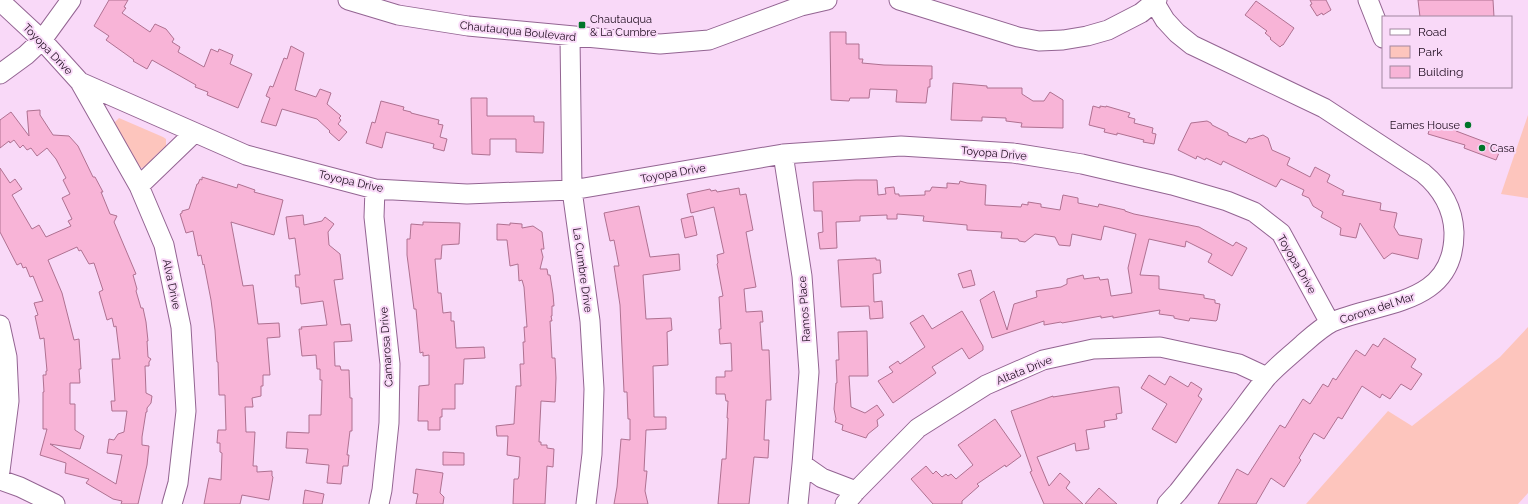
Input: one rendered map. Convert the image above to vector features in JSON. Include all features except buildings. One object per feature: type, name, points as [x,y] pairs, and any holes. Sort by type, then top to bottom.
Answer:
[{"type":"street","points":[[0,74],[26,55],[42,40],[71,0]]},
{"type":"street","name":"Chautauqua Boulevard","points":[[348,0],[398,15],[468,26],[660,44],[709,40],[801,6],[827,0]]},
{"type":"street","points":[[899,0],[1018,37],[1039,41],[1063,40],[1087,36],[1108,30],[1141,13],[1155,1]]},
{"type":"street","points":[[1368,0],[1382,35]]},
{"type":"street","name":"Toyopa Drive","points":[[0,1],[42,40],[80,82],[246,156],[375,189],[467,194],[572,190],[782,154],[901,146],[1013,153],[1082,164],[1172,185],[1227,201],[1254,212],[1281,233],[1330,323]]},
{"type":"street","name":"Corona del Mar","points":[[1155,1],[1165,20],[1177,33],[1192,45],[1324,108],[1423,172],[1433,181],[1448,204],[1452,217],[1454,246],[1449,261],[1442,274],[1432,286],[1417,296],[1399,303],[1365,311],[1330,323],[1304,343],[1267,377],[1178,492],[1167,504]]},
{"type":"street","name":"La Cumbre Drive","points":[[570,36],[572,190],[590,321],[594,389],[592,454],[586,504]]},
{"type":"street","name":"Alva Drive","points":[[80,82],[139,186],[164,245],[181,327],[186,411],[178,483],[172,504]]},
{"type":"street","points":[[139,186],[194,133]]},
{"type":"street","name":"Ramos Place","points":[[782,154],[802,276],[809,372],[798,504]]},
{"type":"street","name":"Camarosa Drive","points":[[375,189],[374,217],[390,364],[389,423],[382,490],[378,504]]},
{"type":"street","points":[[0,325],[7,357],[9,401],[0,471]]},
{"type":"street","name":"Altata Drive","points":[[850,497],[918,428],[986,385],[1043,360],[1093,349],[1160,347],[1239,364],[1267,377]]},
{"type":"street","points":[[802,464],[850,497]]},
{"type":"street","points":[[0,480],[20,487],[55,504]]},
{"type":"green space","points":[[1528,115],[1528,198],[1501,194]]},
{"type":"green space","points":[[119,118],[166,139],[166,146],[155,156],[147,167],[139,168],[115,129],[115,122]]},
{"type":"green space","points":[[1528,327],[1528,493],[1518,504],[1306,504],[1388,411],[1412,426],[1500,357]]},
{"type":"place","name":"Chautauqua & La Cumbre","points":[[582,25]]},
{"type":"place","name":"Eames House","points":[[1468,125]]},
{"type":"place","name":"Casa","points":[[1482,148]]}]
